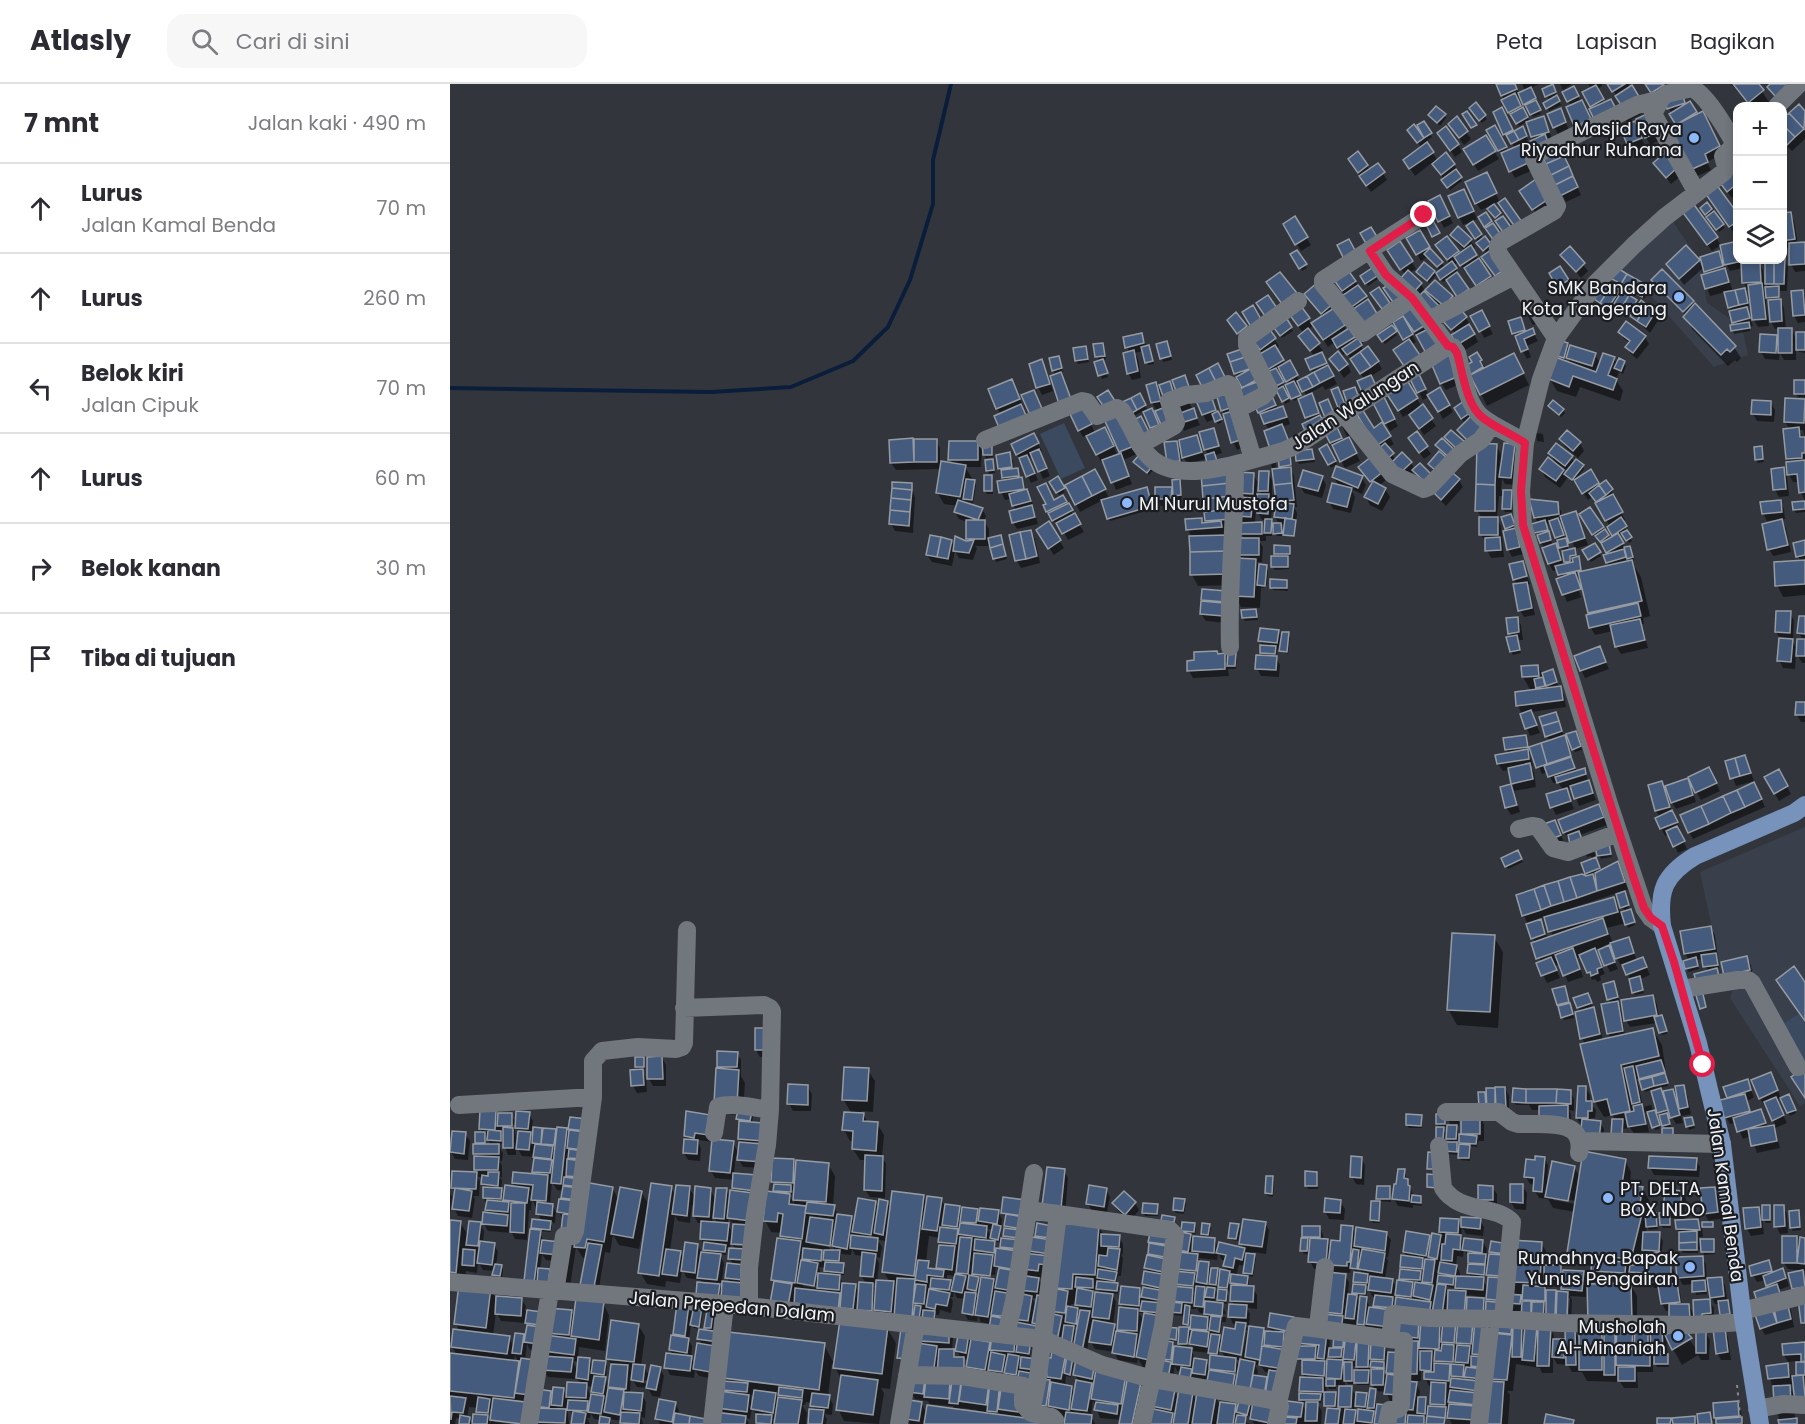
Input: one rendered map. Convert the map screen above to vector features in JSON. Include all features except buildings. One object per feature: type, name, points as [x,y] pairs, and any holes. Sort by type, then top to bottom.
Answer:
[{"type":"main road","name":"Jalan Kamal Benda","points":[[1759,1416],[1739,1319],[1698,1043],[1662,926],[1662,894],[1674,870],[1695,856],[1794,813],[1805,805]]},
{"type":"street","points":[[1781,102],[1799,84]]},
{"type":"street","points":[[1697,193],[1653,114],[1653,110],[1666,94],[1692,88],[1696,90],[1733,140]]},
{"type":"street","points":[[1553,333],[1499,254],[1497,246],[1554,211],[1557,206],[1534,159],[1535,155],[1628,109],[1661,99]]},
{"type":"street","points":[[1662,926],[1651,918],[1644,908],[1613,835],[1523,525],[1519,439],[1541,379],[1553,333],[1601,277],[1634,245],[1724,172],[1725,153],[1733,142]]},
{"type":"street","points":[[1412,298],[1363,333],[1322,281],[1323,278],[1370,251],[1424,215]]},
{"type":"street","points":[[1370,251],[1386,275],[1412,298],[1448,346],[1453,347],[1457,353],[1467,391],[1475,410],[1492,425],[1519,439]]},
{"type":"street","points":[[1429,320],[1514,276]]},
{"type":"street","points":[[1238,409],[1263,396],[1269,389],[1247,345],[1247,338],[1298,301]]},
{"type":"street","name":"Jalan Walungan","points":[[985,440],[1082,400],[1087,402],[1097,416],[1117,408],[1121,410],[1140,445],[1154,461],[1174,470],[1207,470],[1235,465],[1296,446],[1448,346]]},
{"type":"street","points":[[1140,445],[1174,426],[1176,423],[1169,404],[1170,400],[1186,395],[1206,393],[1228,384],[1232,386],[1253,459]]},
{"type":"street","points":[[1344,414],[1392,474],[1424,489],[1429,487],[1460,454],[1481,440],[1492,425]]},
{"type":"street","points":[[1230,647],[1229,606],[1235,518],[1235,465]]},
{"type":"street","points":[[1519,829],[1538,827],[1553,848],[1568,852],[1613,835]]},
{"type":"street","points":[[529,1424],[564,1236],[573,1236],[575,1231],[593,1097],[593,1061],[602,1051],[622,1048],[681,1048],[684,1043],[687,930]]},
{"type":"street","points":[[1682,988],[1748,980],[1752,983],[1798,1067]]},
{"type":"street","points":[[684,1008],[764,1005],[772,1011],[770,1110],[767,1145],[754,1215],[749,1306]]},
{"type":"street","points":[[459,1105],[593,1097]]},
{"type":"street","points":[[714,1133],[718,1107],[770,1110]]},
{"type":"street","points":[[1446,1112],[1499,1112],[1518,1124],[1568,1126],[1576,1133],[1580,1147],[1712,1145]]},
{"type":"street","points":[[1439,1146],[1443,1188],[1446,1193],[1459,1203],[1506,1217],[1512,1222],[1479,1424]]},
{"type":"street","points":[[1006,1335],[1014,1301],[1034,1173]]},
{"type":"street","points":[[1028,1210],[1170,1230],[1174,1233],[1163,1326],[1142,1424]]},
{"type":"street","points":[[1031,1413],[1038,1377],[1058,1214]]},
{"type":"street","points":[[1321,1329],[1318,1326],[1325,1267]]},
{"type":"street","name":"Jalan Prepedan Dalam","points":[[450,1282],[749,1306],[1042,1339],[1102,1365],[1152,1379],[1278,1403]]},
{"type":"street","points":[[1390,1339],[1393,1314],[1430,1318],[1560,1323],[1688,1325],[1739,1319],[1805,1295]]},
{"type":"street","points":[[712,1424],[725,1304]]},
{"type":"street","points":[[899,1424],[915,1325]]},
{"type":"street","points":[[1276,1424],[1280,1406],[1278,1403],[1296,1326],[1403,1340],[1405,1343],[1401,1405],[1398,1409],[1390,1410],[1387,1424]]},
{"type":"street","points":[[907,1375],[962,1376],[1023,1386],[1023,1404],[1031,1413],[1052,1417],[1055,1420],[1054,1424]]},
{"type":"street","points":[[1759,1416],[1783,1404],[1805,1405]]},
{"type":"path","points":[[1736,1380],[1741,1424]]},
{"type":"shaded area","name":"SMK Bandara Kota Tangerang","points":[[1673,222],[1699,260],[1707,303],[1742,327],[1748,355],[1714,367],[1646,290],[1615,272]]},
{"type":"shaded area","points":[[1064,423],[1085,468],[1061,479],[1040,434]]},
{"type":"shaded area","points":[[1805,827],[1805,1103],[1800,1106],[1730,998],[1735,983],[1754,969],[1723,979],[1700,872]]},
{"type":"shaded area","points":[[1799,1014],[1805,1024],[1805,1064],[1777,1027]]},
{"type":"waterway","points":[[450,388],[711,392],[791,387],[853,361],[888,327],[910,280],[933,204],[933,160],[951,84]]},
{"type":"place","name":"Masjid Raya Riyadhur Ruhama","points":[[1694,138]]},
{"type":"place","name":"SMK Bandara Kota Tangerang","points":[[1679,297]]},
{"type":"place","name":"MI Nurul Mustofa","points":[[1127,503]]},
{"type":"place","name":"PT. DELTA BOX INDO","points":[[1608,1198]]},
{"type":"place","name":"Rumahnya Bapak Yunus Pengairan","points":[[1690,1267]]},
{"type":"place","name":"Musholah Al-Minaniah","points":[[1678,1336]]},
{"type":"route","points":[[1424,215],[1370,251],[1386,275],[1412,298],[1448,346],[1453,347],[1457,353],[1467,391],[1475,410],[1492,425],[1525,443],[1520,507],[1528,545],[1631,870],[1647,914],[1662,926],[1703,1065]]}]
